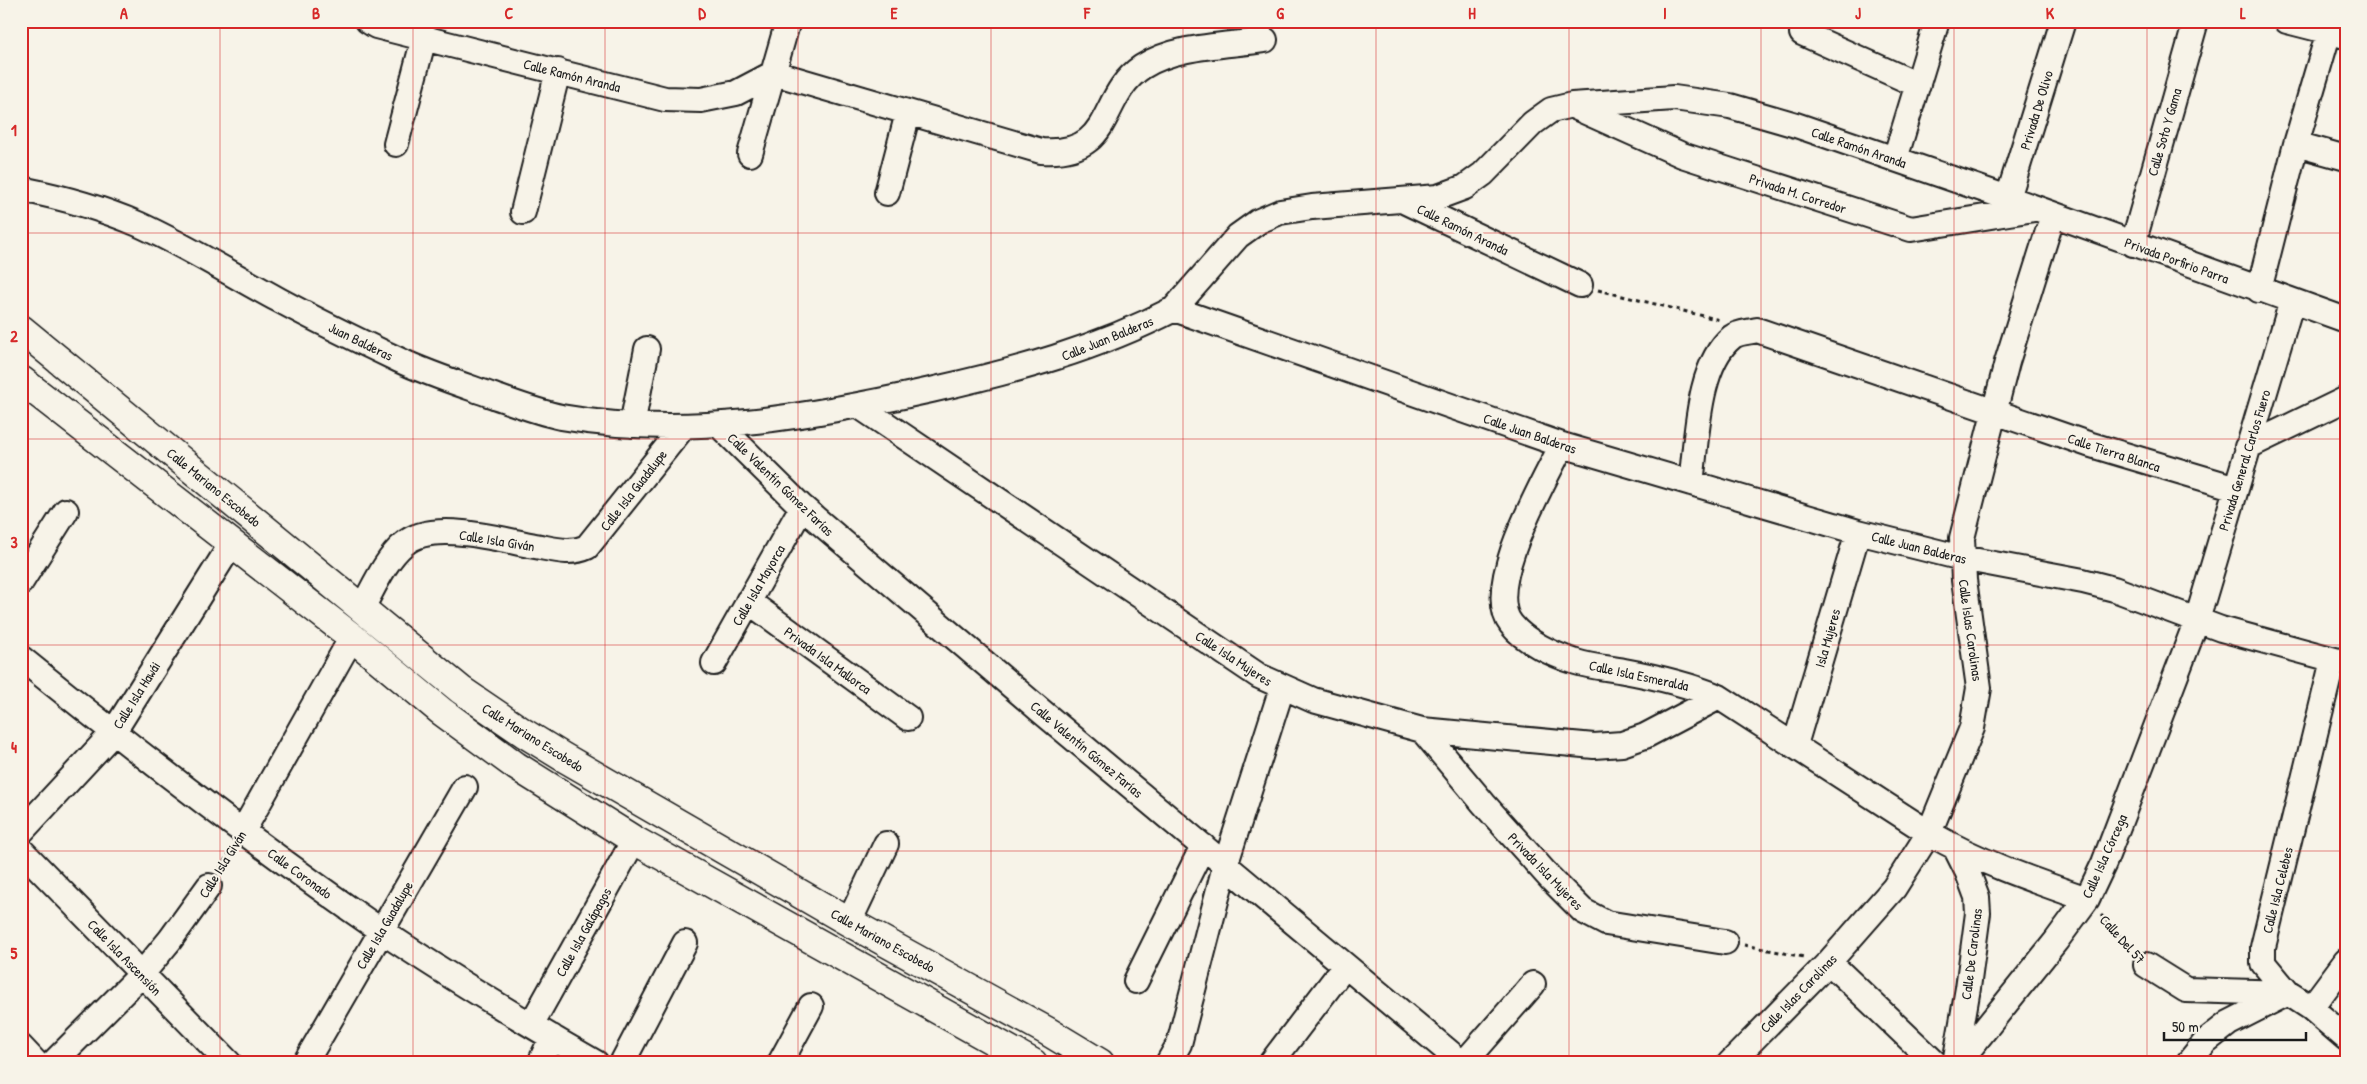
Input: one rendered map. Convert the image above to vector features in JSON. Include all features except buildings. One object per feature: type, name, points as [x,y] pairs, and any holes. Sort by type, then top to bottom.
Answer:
[{"type":"main road","name":"Calle Mariano Escobedo","points":[[21,329],[461,690],[524,733],[849,922],[1047,1031],[1100,1063]]},
{"type":"main road","points":[[21,380],[352,637],[485,745],[634,840],[1033,1063]]},
{"type":"street","name":"Calle Ramón Aranda","points":[[368,21],[376,26],[665,99],[701,100],[736,93],[774,73]]},
{"type":"street","points":[[750,154],[788,21]]},
{"type":"street","points":[[1895,159],[1937,21]]},
{"type":"street","name":"Privada De Olivo","points":[[2008,198],[2063,21]]},
{"type":"street","name":"Calle Soto Y Gama","points":[[2133,244],[2196,21]]},
{"type":"street","points":[[2259,290],[2296,144],[2336,30],[2287,21]]},
{"type":"street","points":[[1802,33],[1918,85]]},
{"type":"street","points":[[396,144],[424,38]]},
{"type":"street","points":[[774,73],[1041,151],[1062,152],[1074,149],[1088,141],[1098,130],[1124,84],[1140,68],[1159,57],[1264,40]]},
{"type":"street","points":[[523,212],[558,71]]},
{"type":"street","name":"Calle Ramón Aranda","points":[[1406,202],[1438,198],[1465,187],[1483,174],[1533,123],[1551,110],[1572,105],[1674,98],[1730,106],[1895,159],[2008,198]]},
{"type":"street","name":"Privada M. Corredor","points":[[1572,105],[1682,155],[1911,229],[2044,212]]},
{"type":"street","points":[[887,193],[908,113]]},
{"type":"street","points":[[2296,144],[2346,158]]},
{"type":"street","name":"Juan Balderas","points":[[21,188],[99,209],[137,224],[191,249],[287,304],[444,379],[551,414],[632,425],[720,426]]},
{"type":"street","name":"Privada Porfirio Parra","points":[[2008,198],[2346,320]]},
{"type":"street","name":"Calle Ramón Aranda","points":[[1406,202],[1580,285]]},
{"type":"street","points":[[1174,309],[1238,236],[1259,221],[1280,212],[1406,202]]},
{"type":"street","name":"Calle Islas Carolinas","points":[[1730,1063],[1829,962],[1894,888],[1929,834],[1972,728],[1978,707],[1979,680],[1962,558],[1966,517],[2044,212]]},
{"type":"street","name":"Privada General Carlos Fuero","points":[[2197,620],[2292,301]]},
{"type":"street","name":"Calle Juan Balderas","points":[[720,426],[859,406],[1000,374],[1062,356],[1138,328],[1174,309],[1562,445],[1858,532],[1962,558],[2083,581],[2114,589],[2197,620],[2266,642],[2340,661]]},
{"type":"street","points":[[1692,483],[1706,379],[1716,353],[1733,336],[1758,330],[1994,411]]},
{"type":"street","points":[[632,425],[647,349]]},
{"type":"street","points":[[2247,447],[2346,399]]},
{"type":"street","name":"Calle Isla Mujeres","points":[[859,406],[1259,676],[1282,688],[1313,700],[1422,730],[1594,746],[1622,744],[1645,736],[1719,697]]},
{"type":"street","name":"Calle Tierra Blanca","points":[[1994,411],[2132,459],[2236,488]]},
{"type":"street","name":"Calle Isla Guadalupe","points":[[579,550],[587,547],[595,539],[684,426]]},
{"type":"street","name":"Calle Valentín Gómez Farías","points":[[720,426],[802,507],[1225,866],[1463,1063]]},
{"type":"street","name":"Calle Isla Esmeralda","points":[[1562,445],[1516,539],[1501,598],[1510,623],[1524,638],[1576,663],[1662,678],[1696,687],[1719,697],[1929,834]]},
{"type":"street","name":"Calle Isla Mayorca","points":[[714,663],[802,507]]},
{"type":"street","points":[[21,582],[66,511]]},
{"type":"street","name":"Calle Isla Giván","points":[[362,608],[392,557],[404,543],[417,535],[430,532],[472,534],[567,552],[579,550]]},
{"type":"street","name":"Isla Mujeres","points":[[1795,745],[1858,532]]},
{"type":"street","name":"Calle Isla Hawái","points":[[21,832],[113,733],[232,543]]},
{"type":"street","name":"Privada Isla Mallorca","points":[[748,602],[908,718]]},
{"type":"street","name":"Calle Isla Córcega","points":[[1956,1063],[2056,941],[2087,899],[2123,816],[2197,620]]},
{"type":"street","name":"Calle Isla Giván","points":[[243,831],[352,637]]},
{"type":"street","name":"Calle Coronado","points":[[21,658],[113,733],[243,831],[381,930],[531,1025],[596,1063]]},
{"type":"street","name":"Calle Isla Celebes","points":[[2288,994],[2263,963],[2263,947],[2340,661]]},
{"type":"street","points":[[1168,1063],[1179,1044],[1225,866],[1282,688]]},
{"type":"street","name":"Privada Isla Mujeres","points":[[1422,730],[1484,804],[1550,878],[1583,911],[1606,923],[1725,942]]},
{"type":"street","name":"Calle Isla Guadalupe","points":[[305,1063],[464,787]]},
{"type":"street","points":[[1929,834],[1956,849],[2007,872],[2087,899]]},
{"type":"street","name":"Calle Isla Galápagos","points":[[531,1025],[634,840]]},
{"type":"street","points":[[849,922],[886,844]]},
{"type":"street","points":[[1136,981],[1203,846]]},
{"type":"street","name":"Calle De Carolinas","points":[[1956,849],[1977,897],[1976,933],[1956,1063]]},
{"type":"street","name":"Calle Isla Ascensión","points":[[21,850],[229,1063]]},
{"type":"street","points":[[1977,897],[2007,872]]},
{"type":"street","name":"Calle Isla Giván","points":[[52,1063],[141,975],[170,940],[209,886]]},
{"type":"street","points":[[622,1063],[685,943]]},
{"type":"street","points":[[2311,1008],[2346,961]]},
{"type":"street","points":[[1829,962],[1935,1063]]},
{"type":"street","name":"Calle Del 57","points":[[2146,965],[2186,990],[2288,994],[2311,1008],[2346,1038]]},
{"type":"street","points":[[1271,1063],[1346,966]]},
{"type":"street","points":[[1463,1063],[1533,984]]},
{"type":"street","points":[[2188,1063],[2206,1041],[2229,1023],[2288,994]]},
{"type":"street","points":[[780,1063],[811,1006]]},
{"type":"street","points":[[540,1063],[552,1037]]},
{"type":"street","points":[[21,1047],[36,1063]]},
{"type":"path","points":[[1580,285],[1758,330]]},
{"type":"path","name":"Calle Isla Giván","points":[[209,886],[243,831]]},
{"type":"path","name":"Calle Del 57","points":[[2087,899],[2146,965]]},
{"type":"path","points":[[1725,942],[1829,962]]}]
